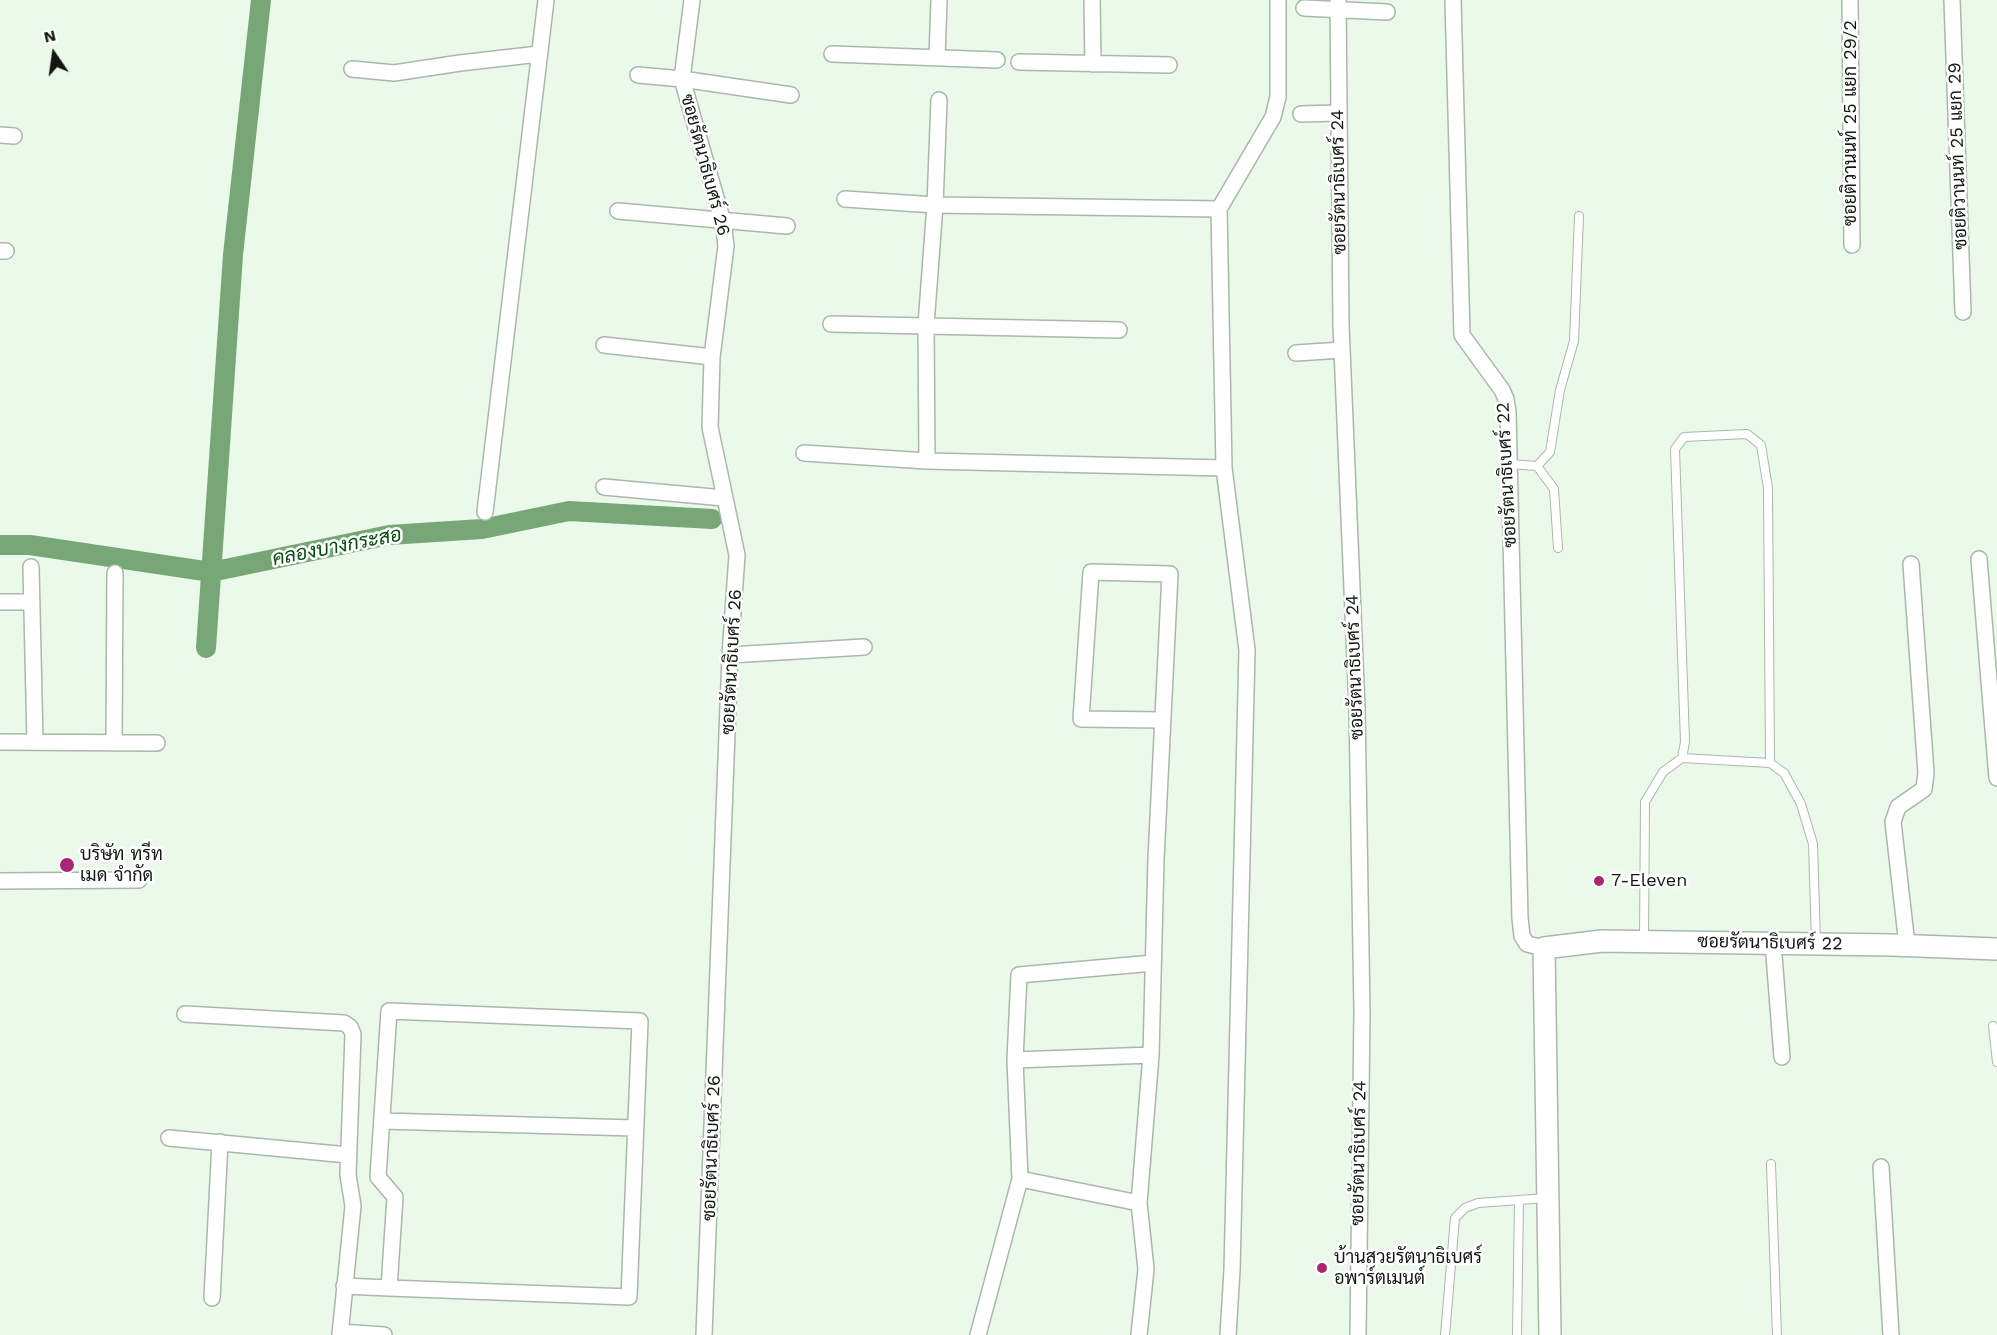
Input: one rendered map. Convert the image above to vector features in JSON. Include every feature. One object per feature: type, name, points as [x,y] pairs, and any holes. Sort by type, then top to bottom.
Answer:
[{"type":"street","points":[[485,512],[546,0]]},
{"type":"street","name":"ซอยรัตนาธิเบศร์ 26","points":[[692,0],[682,79],[723,222],[726,246],[712,357],[710,427],[737,555],[730,655],[704,1335]]},
{"type":"street","points":[[938,58],[939,0]]},
{"type":"street","points":[[1092,0],[1093,64]]},
{"type":"street","points":[[1228,1335],[1233,1270],[1247,650],[1224,468],[1219,209],[1273,117],[1278,97],[1278,0]]},
{"type":"street","name":"ซอยรัตนาธิเบศร์ 22","points":[[1453,0],[1462,335],[1502,390],[1506,399],[1522,936],[1527,944],[1544,948],[1602,941],[1907,945],[1997,949]]},
{"type":"street","name":"ซอยติวานนท์ 25 แยก 29/2","points":[[1850,0],[1852,245]]},
{"type":"street","name":"ซอยติวานนท์ 25 แยก 29","points":[[1952,0],[1963,312]]},
{"type":"street","points":[[1304,8],[1338,4],[1387,12]]},
{"type":"street","name":"ซอยรัตนาธิเบศร์ 24","points":[[1338,4],[1342,350],[1357,732],[1362,1013],[1358,1335]]},
{"type":"street","points":[[352,69],[394,73],[539,54]]},
{"type":"street","points":[[832,54],[997,60]]},
{"type":"street","points":[[1019,62],[1169,65]]},
{"type":"street","points":[[638,75],[791,95]]},
{"type":"street","points":[[927,461],[926,325],[935,205],[939,100]]},
{"type":"street","points":[[1301,114],[1338,113]]},
{"type":"street","points":[[845,199],[935,205],[1219,209]]},
{"type":"street","points":[[618,212],[787,226]]},
{"type":"street","points":[[831,324],[1119,330]]},
{"type":"street","points":[[604,345],[712,357]]},
{"type":"street","points":[[1296,353],[1342,350]]},
{"type":"street","points":[[804,453],[927,461],[1224,468]]},
{"type":"street","points":[[604,487],[724,498]]},
{"type":"street","points":[[1979,559],[1997,778]]},
{"type":"street","points":[[1907,945],[1893,822],[1898,807],[1924,789],[1926,773],[1911,564]]},
{"type":"street","points":[[31,567],[35,742]]},
{"type":"street","points":[[1139,1335],[1146,1269],[1138,1203],[1151,1054],[1156,859],[1170,574],[1090,572],[1081,719],[1162,720]]},
{"type":"street","points":[[114,743],[115,573]]},
{"type":"street","points":[[0,602],[32,602]]},
{"type":"street","points":[[730,655],[864,647]]},
{"type":"street","points":[[0,742],[157,743]]},
{"type":"street","points":[[0,881],[140,880]]},
{"type":"street","points":[[1773,943],[1782,1057]]},
{"type":"street","points":[[1544,948],[1550,1335]]},
{"type":"street","points":[[978,1335],[1020,1179],[1015,1060],[1019,975],[1153,963]]},
{"type":"street","points":[[344,1286],[388,1288],[628,1297],[640,1021],[389,1011],[378,1177],[395,1197],[388,1288]]},
{"type":"street","points":[[185,1014],[344,1023],[350,1027],[353,1034],[348,1175],[353,1206],[340,1333],[384,1335]]},
{"type":"street","points":[[1015,1060],[1151,1054]]},
{"type":"street","points":[[381,1121],[635,1128]]},
{"type":"street","points":[[169,1138],[348,1155]]},
{"type":"street","points":[[212,1298],[220,1142]]},
{"type":"street","points":[[1881,1167],[1891,1335]]},
{"type":"street","points":[[1020,1179],[1138,1203]]},
{"type":"lane","points":[[1537,466],[1550,452],[1560,390],[1574,341],[1580,216]]},
{"type":"lane","points":[[1682,758],[1684,742],[1675,449],[1684,437],[1747,434],[1761,445],[1768,488],[1770,763]]},
{"type":"lane","points":[[1509,464],[1537,466],[1554,489],[1558,548]]},
{"type":"lane","points":[[1644,942],[1645,802],[1663,772],[1682,758],[1770,763],[1784,773],[1801,804],[1813,843],[1816,944]]},
{"type":"lane","points":[[1993,1026],[1997,1062]]},
{"type":"lane","points":[[1771,1164],[1777,1335]]},
{"type":"lane","points":[[1445,1335],[1455,1218],[1465,1208],[1478,1203],[1548,1197]]},
{"type":"lane","points":[[1517,1335],[1519,1200]]},
{"type":"waterway","points":[[206,648],[233,255],[261,0]]},
{"type":"waterway","name":"คลองบางกระสอ","points":[[0,545],[30,545],[211,572],[389,535],[482,529],[569,511],[712,519]]},
{"type":"place","name":"บริษัท ทรีท เมด จำกัด","points":[[67,865]]},
{"type":"place","name":"7-Eleven","points":[[1599,881]]},
{"type":"place","name":"บ้านสวยรัตนาธิเบศร์ อพาร์ตเมนต์","points":[[1322,1268]]}]
